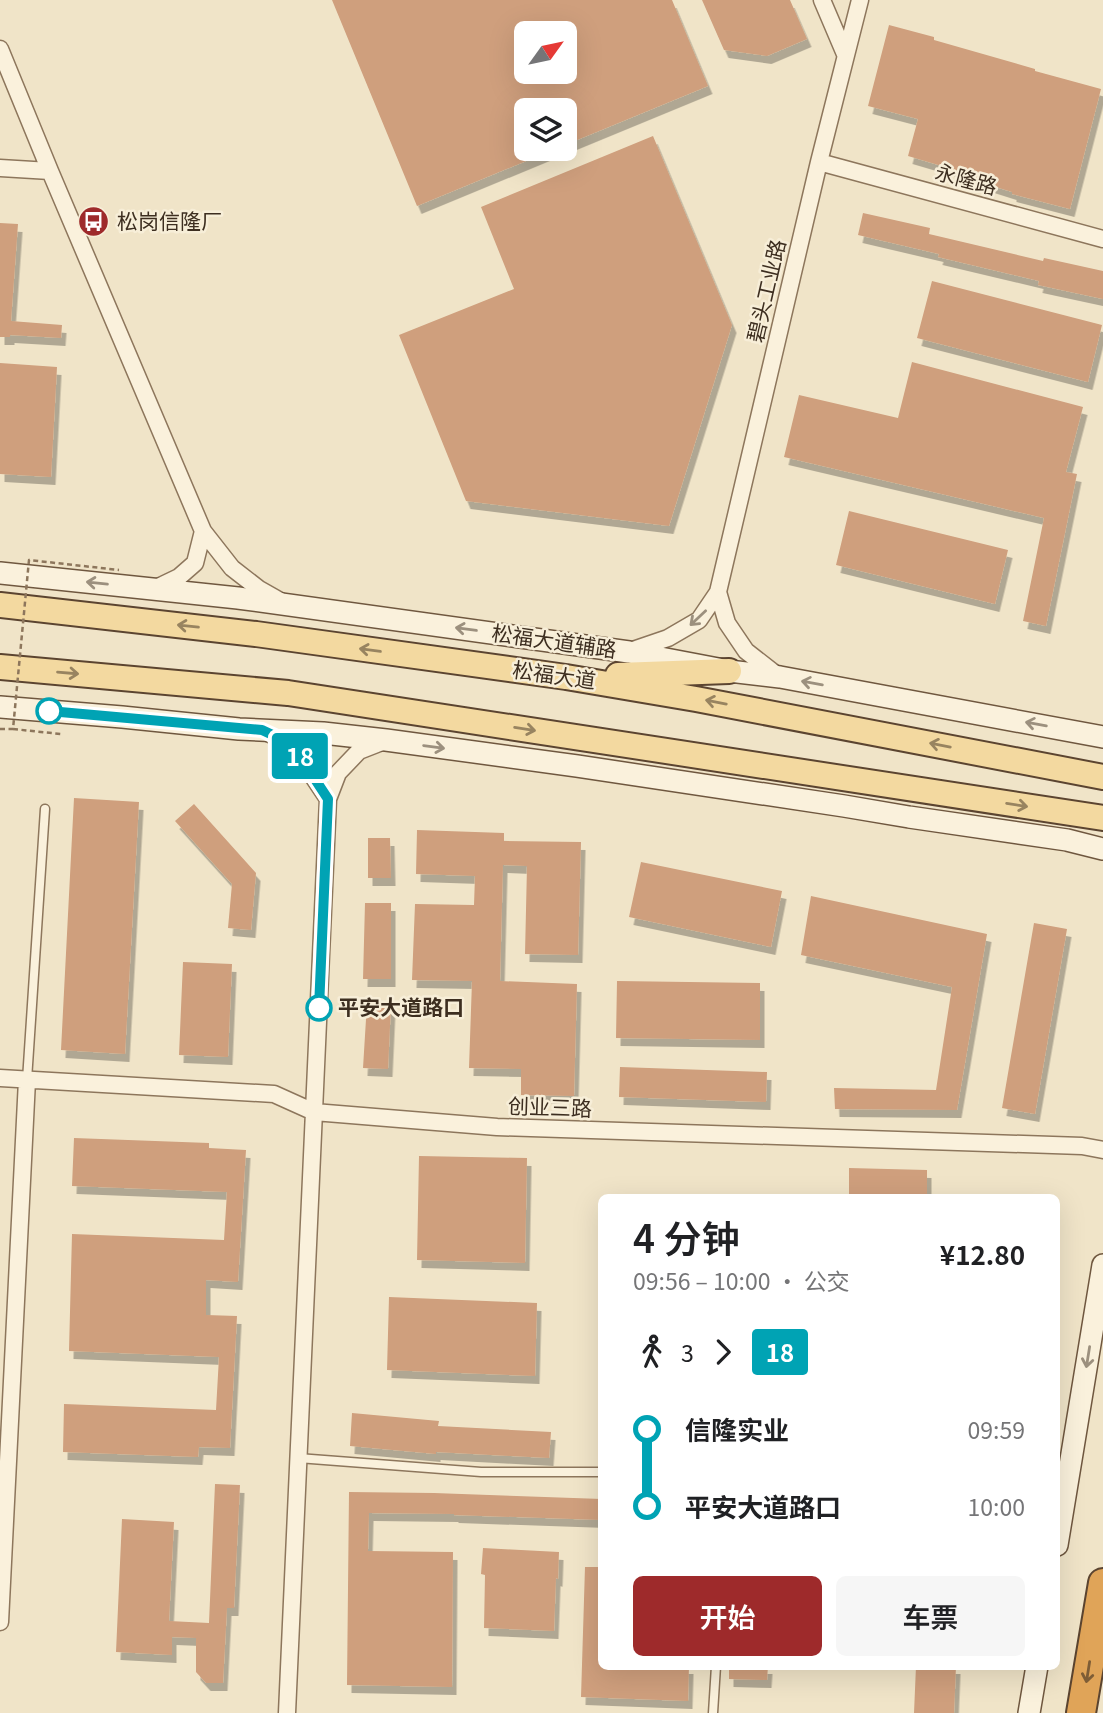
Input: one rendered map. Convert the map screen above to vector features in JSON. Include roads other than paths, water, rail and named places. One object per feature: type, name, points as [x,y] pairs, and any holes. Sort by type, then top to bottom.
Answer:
[{"type":"highway","points":[[1081,1713],[1103,1583]]},
{"type":"main road","name":"松福大道辅路","points":[[0,573],[238,597],[629,652],[1103,737]]},
{"type":"main road","name":"松福大道","points":[[0,605],[256,634],[566,677],[696,699],[1103,777]]},
{"type":"main road","points":[[0,667],[288,693],[1103,818]]},
{"type":"main road","points":[[566,677],[729,671]]},
{"type":"main road","points":[[0,706],[386,740],[844,806],[1067,840],[1103,849]]},
{"type":"main road","points":[[658,749],[909,817]]},
{"type":"main road","points":[[577,766],[882,784]]},
{"type":"main road","points":[[1067,840],[1103,859]]},
{"type":"main road","points":[[1060,1511],[1103,1265]]},
{"type":"main road","points":[[1029,1713],[1036,1670]]},
{"type":"street","points":[[822,0],[845,54]]},
{"type":"street","name":"碧头工业路","points":[[718,593],[819,162],[860,0]]},
{"type":"street","points":[[0,49],[203,531],[232,568],[259,589],[287,605]]},
{"type":"street","name":"永隆路","points":[[819,162],[1103,239]]},
{"type":"street","points":[[0,168],[50,171]]},
{"type":"street","points":[[154,589],[179,577],[195,563],[203,531]]},
{"type":"street","points":[[629,652],[668,638],[699,620],[718,593]]},
{"type":"street","points":[[718,593],[727,622],[746,651],[780,677]]},
{"type":"street","points":[[262,730],[292,744],[328,799]]},
{"type":"street","points":[[287,1713],[328,799],[338,774],[359,751],[386,740]]},
{"type":"street","name":"创业三路","points":[[0,1079],[274,1094],[314,1112],[496,1127],[1082,1146],[1103,1150]]},
{"type":"street","points":[[0,1622],[27,1080]]},
{"type":"lane","points":[[27,1080],[45,809]]},
{"type":"lane","points":[[298,1458],[481,1472],[598,1472]]},
{"type":"lane","points":[[713,1713],[716,1670]]},
{"type":"place","name":"松岗信隆厂","points":[[94,222]]},
{"type":"place","name":"平安大道路口","points":[[319,1008]]}]
